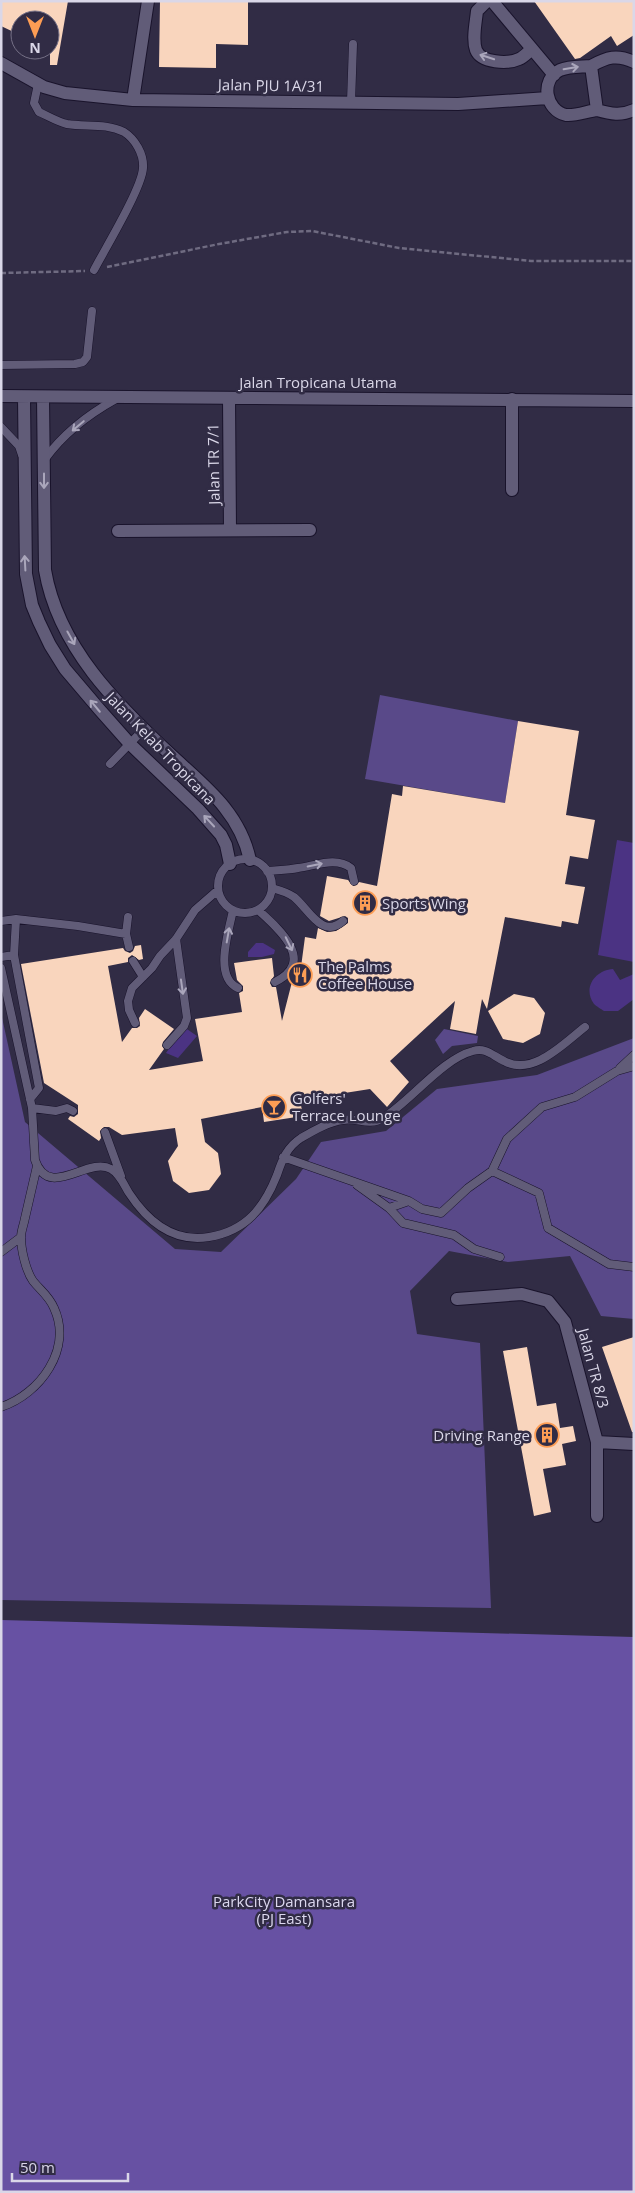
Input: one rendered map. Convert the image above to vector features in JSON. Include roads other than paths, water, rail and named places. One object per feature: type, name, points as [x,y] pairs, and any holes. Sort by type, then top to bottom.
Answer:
[{"type":"street","points":[[133,100],[148,1]]},
{"type":"street","points":[[488,1],[477,10],[474,42],[477,53],[484,59],[507,61],[519,59],[532,49]]},
{"type":"street","points":[[492,1],[554,76]]},
{"type":"street","points":[[634,62],[623,57],[608,58],[591,66],[568,68],[554,76],[547,90],[551,105],[565,114],[573,115],[597,110],[613,115],[625,114],[634,110]]},
{"type":"street","name":"Jalan PJU 1A/31","points":[[1,63],[38,84],[65,93],[133,100],[458,104],[548,98]]},
{"type":"street","points":[[591,66],[597,110]]},
{"type":"street","name":"Jalan Tropicana Utama","points":[[1,396],[634,401]]},
{"type":"street","name":"Jalan Kelab Tropicana","points":[[24,397],[26,574],[32,605],[50,645],[65,669],[130,744],[214,826],[224,840],[230,864]]},
{"type":"street","name":"Jalan Kelab Tropicana","points":[[43,397],[46,570],[48,582],[59,613],[73,644],[97,678],[144,728],[202,783],[227,811],[244,835],[250,860]]},
{"type":"street","name":"Jalan TR 7/1","points":[[228,398],[230,530]]},
{"type":"street","points":[[512,399],[512,490]]},
{"type":"street","points":[[118,532],[310,530]]},
{"type":"street","name":"Jalan TR 8/3","points":[[457,1299],[522,1294],[548,1302],[565,1322],[597,1442],[597,1516]]},
{"type":"street","points":[[597,1442],[634,1444]]},
{"type":"lane","points":[[351,102],[353,44]]},
{"type":"lane","points":[[38,84],[34,102],[39,112],[67,124],[99,125],[124,132],[142,155],[143,169],[137,188],[94,270]]},
{"type":"lane","points":[[1,365],[75,364],[83,362],[87,356],[92,311]]},
{"type":"lane","points":[[44,460],[77,426],[118,398]]},
{"type":"lane","points":[[1,427],[19,446],[24,459]]},
{"type":"lane","points":[[110,764],[144,728]]},
{"type":"lane","points":[[240,860],[250,860],[257,862],[267,871],[272,888],[265,904],[258,910],[250,913],[233,910],[220,898],[218,890],[220,875],[230,864],[240,860]]},
{"type":"lane","points":[[267,871],[324,863],[342,863],[351,868],[354,881]]},
{"type":"lane","points":[[272,888],[294,897],[311,917],[323,926],[336,926],[344,922]]},
{"type":"lane","points":[[135,1024],[128,1010],[128,1001],[132,988],[176,939],[195,910],[218,890]]},
{"type":"lane","points":[[233,910],[225,968],[227,979],[231,985],[238,988]]},
{"type":"lane","points":[[258,910],[283,932],[293,949],[292,965],[289,973],[275,982]]},
{"type":"lane","points":[[128,917],[126,934],[129,947]]},
{"type":"lane","points":[[1,920],[16,919],[126,934]]},
{"type":"lane","points":[[16,919],[14,955],[39,1088],[30,1099]]},
{"type":"lane","points":[[167,1045],[184,1026],[187,1018],[176,939]]},
{"type":"lane","points":[[1,957],[14,955]]},
{"type":"lane","points":[[133,961],[143,977]]},
{"type":"lane","points":[[1,968],[2,982],[32,1108],[37,1166],[21,1237],[29,1273],[33,1281],[50,1298],[56,1310],[60,1334],[58,1347],[48,1372],[38,1384],[14,1402],[1,1406]]},
{"type":"lane","points":[[37,1166],[46,1174],[57,1178],[68,1176],[84,1169],[104,1166],[117,1174],[137,1205],[156,1225],[179,1236],[208,1238],[247,1223],[256,1214],[268,1197],[283,1157],[295,1142],[337,1121],[350,1119],[368,1123],[382,1118],[443,1069],[474,1050],[486,1050],[510,1064],[526,1065],[550,1055],[585,1027]]},
{"type":"lane","points":[[283,1157],[409,1201],[422,1209],[441,1213],[468,1188],[492,1171],[507,1139],[542,1107],[582,1094],[617,1071],[634,1055]]},
{"type":"lane","points":[[617,1071],[634,1066]]},
{"type":"lane","points":[[32,1108],[56,1111],[68,1108],[73,1111]]},
{"type":"lane","points":[[105,1132],[125,1187]]},
{"type":"lane","points":[[492,1171],[539,1193],[548,1228],[609,1264],[634,1266]]},
{"type":"lane","points":[[347,1179],[389,1208],[403,1223],[454,1235],[474,1249],[500,1257]]},
{"type":"lane","points":[[389,1208],[409,1201]]},
{"type":"lane","points":[[1,1252],[21,1237]]},
{"type":"place","name":"Sports Wing","points":[[365,903]]},
{"type":"place","name":"The Palms Coffee House","points":[[300,975]]},
{"type":"place","name":"Golfers' Terrace Lounge","points":[[274,1107]]},
{"type":"place","name":"Driving Range","points":[[547,1435]]},
{"type":"park label","name":"ParkCity Damansara (PJ East)","points":[[284,1910]]}]
